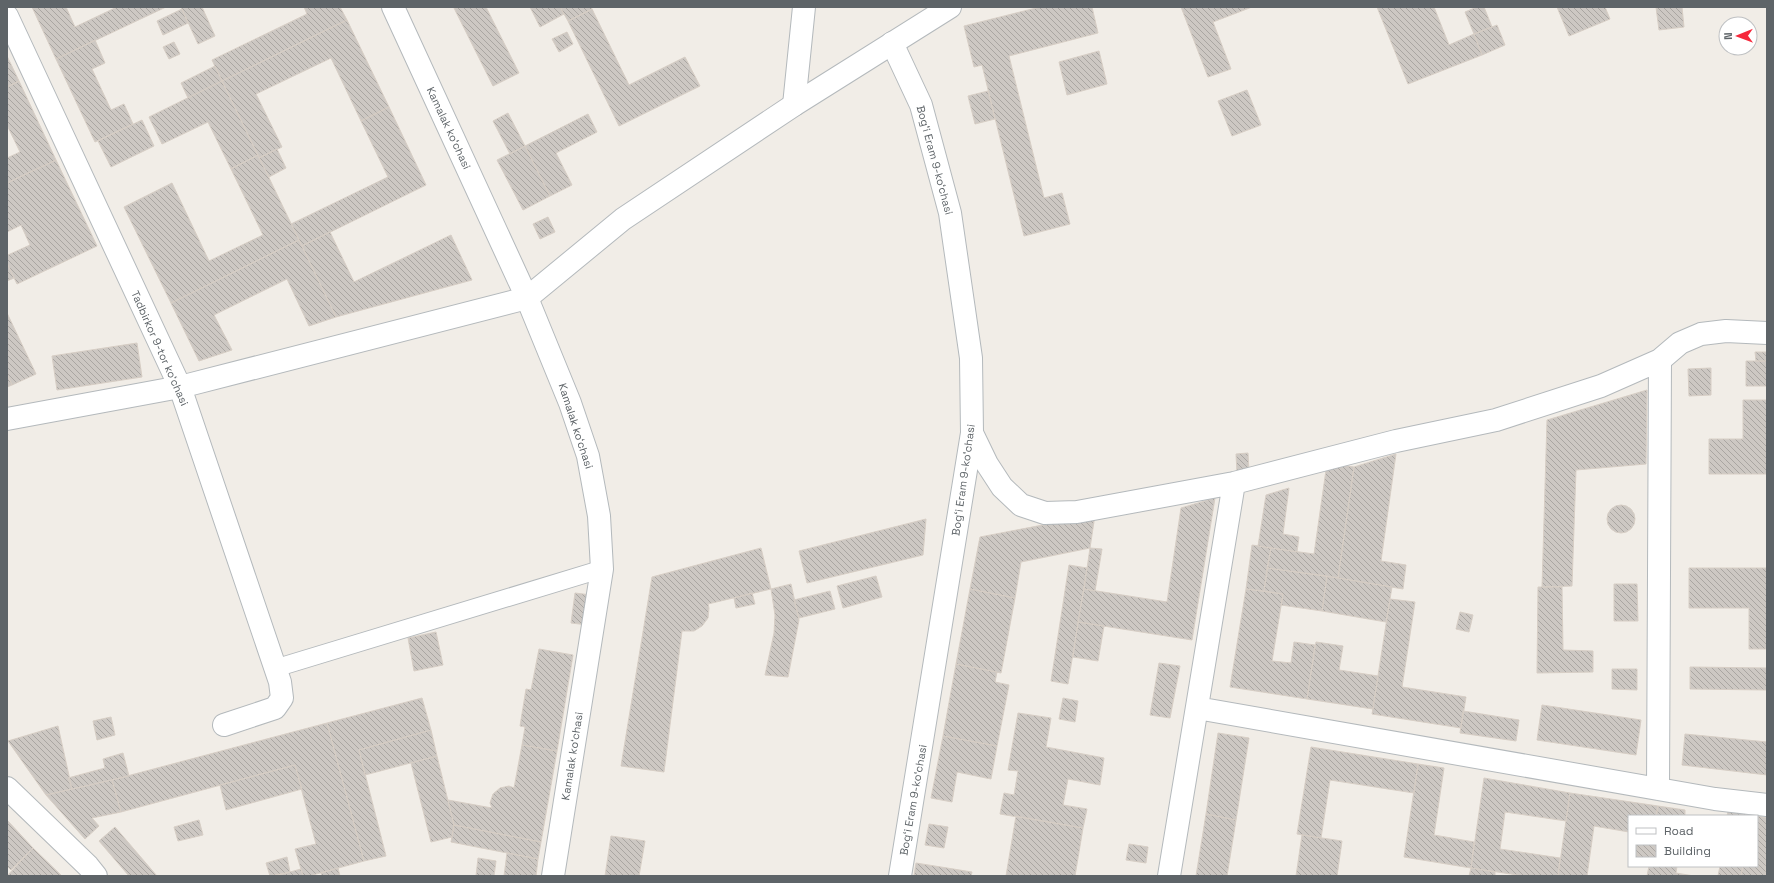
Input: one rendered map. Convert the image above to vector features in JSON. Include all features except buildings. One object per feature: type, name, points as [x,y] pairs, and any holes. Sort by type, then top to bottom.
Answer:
[{"type":"street","name":"Kamalak koʻchasi","points":[[393,7],[527,298],[570,403],[588,456],[600,516],[602,568],[553,876]]},
{"type":"street","points":[[794,105],[804,7]]},
{"type":"street","points":[[7,419],[180,388],[527,298],[623,219],[794,105],[950,7]]},
{"type":"street","name":"Tadbirkor 9-tor koʻchasi","points":[[7,16],[180,388],[276,668],[282,698],[276,708],[224,725]]},
{"type":"street","name":"Bogʻi Eram 9-koʻchasi","points":[[892,43],[921,105],[950,212],[972,358],[972,433],[900,876]]},
{"type":"street","points":[[972,433],[987,464],[1002,487],[1021,505],[1045,513],[1077,512],[1234,484],[1396,441],[1496,420],[1601,386],[1660,360],[1680,343],[1701,334],[1726,331],[1767,333]]},
{"type":"street","points":[[1658,789],[1660,360]]},
{"type":"street","points":[[1169,876],[1234,484]]},
{"type":"street","points":[[1197,708],[1715,799],[1767,804]]},
{"type":"street","points":[[7,788],[88,866],[96,876]]},
{"type":"lane","points":[[276,668],[602,568]]}]
